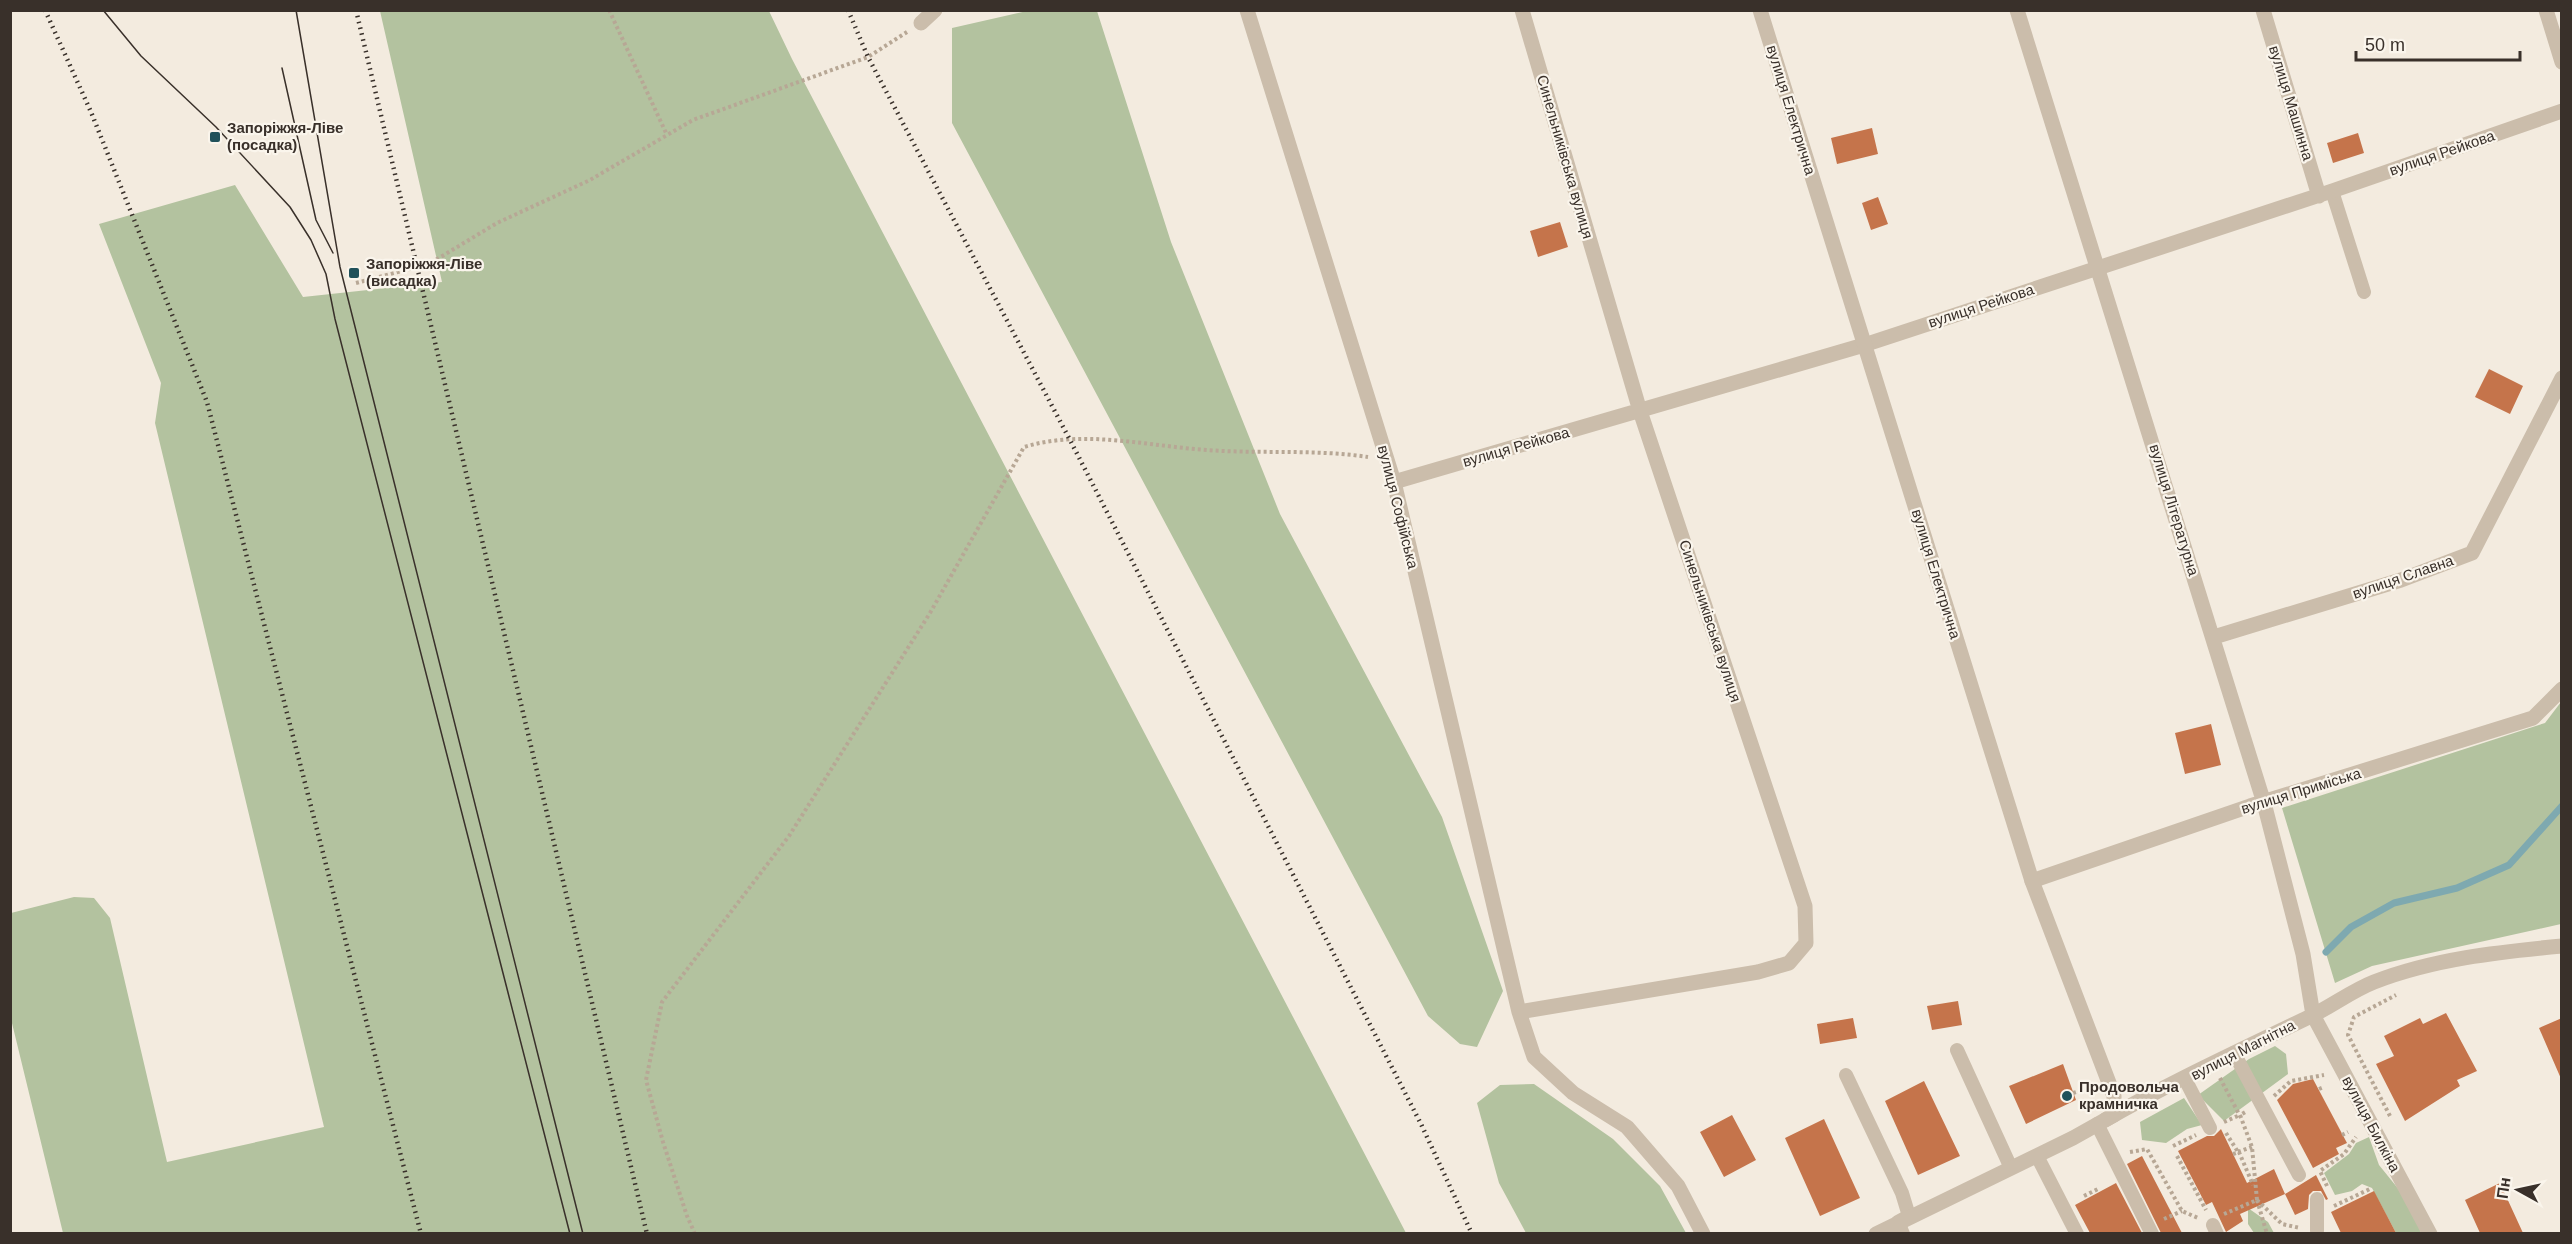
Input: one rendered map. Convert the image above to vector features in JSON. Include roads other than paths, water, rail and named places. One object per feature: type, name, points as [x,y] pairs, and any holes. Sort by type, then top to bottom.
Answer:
[{"type":"street","points":[[921,23],[935,10]]},
{"type":"street","name":"вулиця Софійська","points":[[1247,10],[1394,482],[1519,1012],[1534,1057],[1574,1093],[1627,1127],[1678,1186],[1703,1233]]},
{"type":"street","name":"Синельниківська вулиця","points":[[1519,1012],[1758,972],[1790,963],[1806,943],[1805,906],[1640,411],[1522,10]]},
{"type":"street","name":"вулиця Електрична","points":[[1760,10],[2032,881],[2114,1096],[2114,1115]]},
{"type":"street","name":"вулиця Літературна","points":[[2016,10],[2214,637],[2264,803],[2303,954],[2313,1015]]},
{"type":"street","name":"вулиця Машинна","points":[[2263,10],[2326,193]]},
{"type":"street","points":[[2546,10],[2562,62]]},
{"type":"street","name":"вулиця Рейкова","points":[[1394,482],[1864,345],[2326,193],[2562,111]]},
{"type":"street","name":"вулиця Славна","points":[[2214,637],[2401,580],[2472,554],[2562,378]]},
{"type":"street","name":"вулиця Приміська","points":[[2032,881],[2250,806],[2533,718],[2562,689]]},
{"type":"street","name":"вулиця Магнітна","points":[[1876,1233],[1903,1224],[2234,1053],[2313,1015],[2373,982],[2441,962],[2497,952],[2562,946]]},
{"type":"street","name":"вулиця Билкіна","points":[[2313,1015],[2430,1233]]},
{"type":"lane","points":[[2326,193],[2364,292]]},
{"type":"lane","points":[[1957,1050],[2012,1168]]},
{"type":"lane","points":[[2234,1053],[2299,1175]]},
{"type":"lane","points":[[1846,1075],[1902,1193],[1903,1224]]},
{"type":"lane","points":[[2185,1079],[2210,1128]]},
{"type":"lane","points":[[2097,1124],[2152,1233]]},
{"type":"lane","points":[[2037,1156],[2078,1233]]},
{"type":"lane","points":[[2317,1199],[2318,1232]]},
{"type":"lane","points":[[2307,1210],[2318,1232]]},
{"type":"waterway","points":[[2326,952],[2351,927],[2394,903],[2457,888],[2509,865],[2562,806]]},
{"type":"tram line","points":[[103,10],[141,56],[216,127],[290,207],[311,240],[326,274],[335,319],[570,1234]]},
{"type":"tram line","points":[[296,10],[340,267],[583,1234]]},
{"type":"tram line","points":[[282,68],[316,220],[333,253]]},
{"type":"railway","points":[[45,10],[91,112],[207,402],[421,1234]]},
{"type":"railway","points":[[356,10],[647,1234]]},
{"type":"railway","points":[[848,10],[868,57],[1070,440],[1421,1124],[1472,1234]]},
{"type":"place","name":"Запоріжжя-Ліве (посадка)","points":[[215,137]]},
{"type":"place","name":"Запоріжжя-Ліве (висадка)","points":[[354,273]]},
{"type":"place","name":"Продовольча крамничка","points":[[2067,1096]]}]
